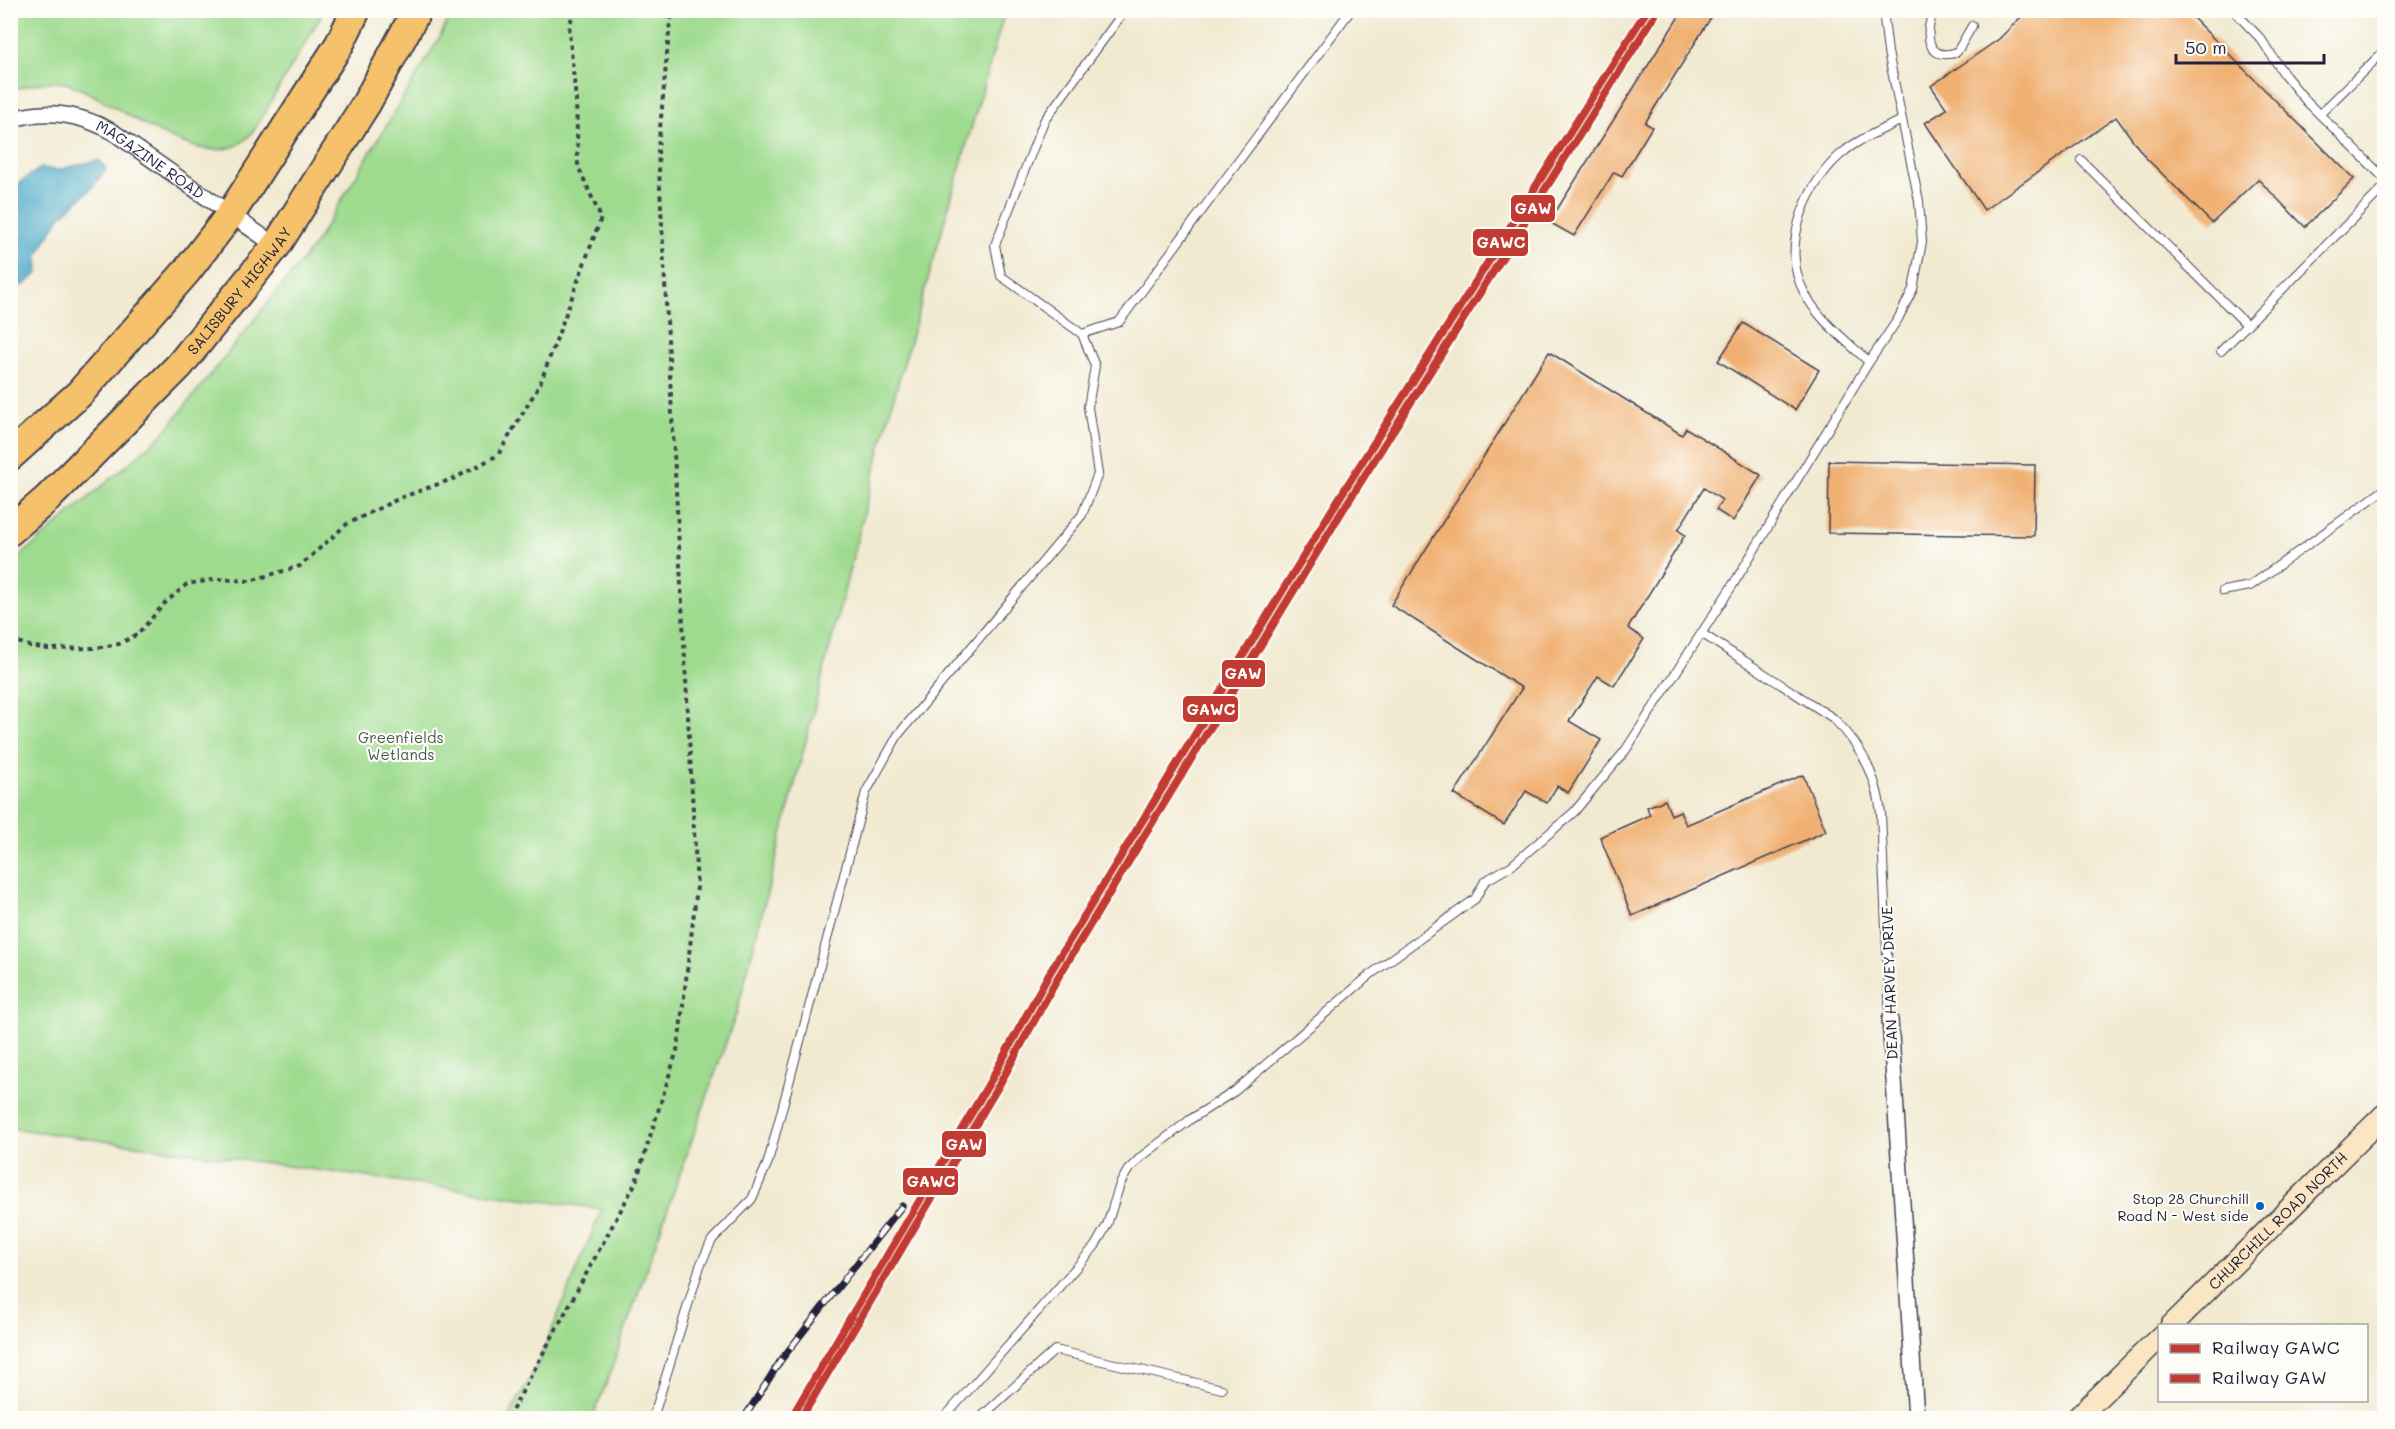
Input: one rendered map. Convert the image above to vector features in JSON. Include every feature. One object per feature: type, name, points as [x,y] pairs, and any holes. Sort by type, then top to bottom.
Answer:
[{"type":"highway","points":[[10,456],[79,394],[186,272],[230,215],[339,45],[356,10]]},
{"type":"highway","name":"SALISBURY HIGHWAY","points":[[10,531],[47,499],[179,366],[276,246],[366,104],[417,10]]},
{"type":"street","name":"MAGAZINE ROAD","points":[[10,120],[22,116],[60,113],[94,121],[276,246]]},
{"type":"street","name":"DEAN HARVEY DRIVE","points":[[1890,1019],[1916,1419]]},
{"type":"street","name":"CHURCHILL ROAD NORTH","points":[[2173,1324],[2385,1115]]},
{"type":"street","points":[[2078,1419],[2158,1339]]},
{"type":"lane","points":[[653,1419],[700,1266],[712,1240],[752,1199],[768,1162],[866,792],[898,735],[1082,516],[1098,474],[1088,407],[1095,366],[1083,334],[1001,276],[995,245],[1044,121],[1125,10]]},
{"type":"lane","points":[[1083,334],[1119,322],[1351,10]]},
{"type":"lane","points":[[944,1419],[1095,1246],[1107,1225],[1120,1184],[1128,1170],[1141,1156],[1191,1119],[1235,1091],[1371,974],[1475,899],[1485,881],[1510,866],[1574,812],[1625,751],[1734,583],[1869,362],[1898,319],[1913,289],[1923,242],[1920,201],[1888,52],[1883,10]]},
{"type":"lane","points":[[1934,10],[1927,31],[1931,46],[1938,54],[1948,56],[1957,52],[1972,26]]},
{"type":"lane","points":[[2233,10],[2261,39],[2284,74],[2319,114],[2385,178]]},
{"type":"lane","points":[[2319,114],[2385,51]]},
{"type":"lane","points":[[1869,362],[1827,322],[1803,292],[1795,264],[1796,233],[1800,213],[1827,168],[1846,149],[1902,120]]},
{"type":"lane","points":[[2081,160],[2247,325]]},
{"type":"lane","points":[[2221,351],[2385,188]]},
{"type":"lane","points":[[2223,591],[2250,586],[2385,490]]},
{"type":"lane","name":"DEAN HARVEY DRIVE","points":[[1701,633],[1833,718],[1846,730],[1864,756],[1879,794],[1881,813],[1890,1019]]},
{"type":"lane","points":[[980,1419],[1055,1350],[1222,1389]]},
{"type":"path","points":[[10,639],[29,646],[48,649],[95,648],[119,644],[138,634],[164,604],[187,584],[219,579],[250,581],[300,566],[347,524],[400,498],[455,478],[498,454],[540,384],[601,218],[578,166],[576,100],[569,31],[573,10]]},
{"type":"path","points":[[508,1419],[636,1182],[678,1047],[697,887],[658,150],[670,22],[674,10]]},
{"type":"green space","name":"Greenfields Wetlands","points":[[452,10],[1005,11],[890,411],[737,1011],[607,1382],[592,1418],[508,1418],[538,1363],[602,1209],[11,1128],[11,564],[162,435],[315,244],[440,37]]},
{"type":"green space","points":[[10,11],[324,11],[263,116],[248,137],[230,148],[208,149],[184,143],[159,132],[88,92],[69,84],[47,82],[11,90]]},
{"type":"water","points":[[99,160],[106,169],[90,190],[60,217],[38,254],[38,273],[25,284],[11,290],[11,188],[41,168],[56,170]]},
{"type":"building","points":[[1683,10],[1715,11],[1645,123],[1652,127],[1622,176],[1614,172],[1574,236],[1549,222]]},
{"type":"building","points":[[2028,10],[2092,10],[2093,13],[2096,10],[2185,10],[2354,179],[2305,227],[2258,179],[2212,223],[2145,157],[2116,117],[1984,210],[1925,123],[1947,109],[1931,86],[1999,39]]},
{"type":"building","points":[[1743,323],[1819,370],[1795,410],[1718,361]]},
{"type":"building","points":[[1549,352],[1682,435],[1686,428],[1761,475],[1733,521],[1716,510],[1722,500],[1704,488],[1678,530],[1685,535],[1628,628],[1644,639],[1614,686],[1598,676],[1569,721],[1601,740],[1568,793],[1557,786],[1547,803],[1526,791],[1504,825],[1454,794],[1522,688],[1391,605]]},
{"type":"building","points":[[1829,461],[2035,465],[2034,536],[1828,533]]},
{"type":"building","points":[[1803,775],[1826,831],[1632,916],[1600,837],[1650,815],[1647,807],[1665,800],[1671,815],[1680,811],[1686,825]]},
{"type":"railway","points":[[744,1418],[781,1360],[902,1206]]},
{"type":"rail line","name":"GAWC","points":[[791,1418],[991,1080],[1049,974],[1333,508],[1647,10]]},
{"type":"rail line","name":"GAW","points":[[801,1418],[999,1085],[1057,979],[1341,513],[1655,15]]},
{"type":"place","name":"Stop 28 Churchill Road N - West side","points":[[2260,1206]]}]
